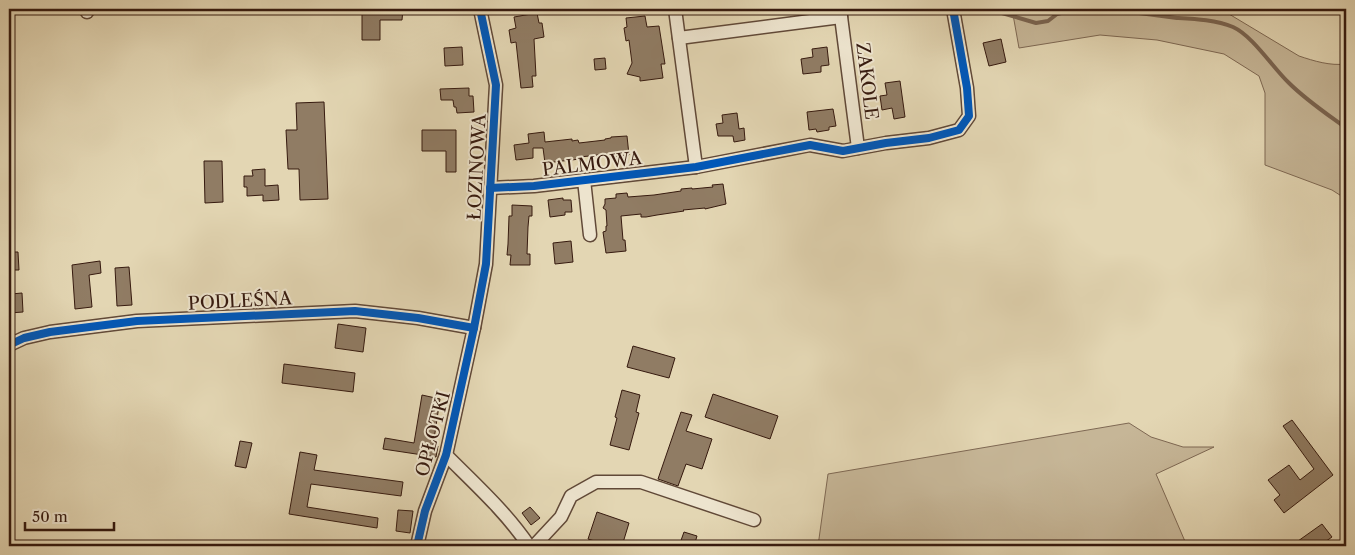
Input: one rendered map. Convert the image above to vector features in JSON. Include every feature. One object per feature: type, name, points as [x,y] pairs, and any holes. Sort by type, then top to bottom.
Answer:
[{"type":"street","name":"ŁOZINOWA","points":[[474,328],[486,264],[496,85],[480,9]]},
{"type":"street","points":[[675,9],[696,167]]},
{"type":"street","name":"PALMOWA","points":[[490,188],[534,186],[696,167],[810,145],[843,151],[929,138],[959,130],[968,116],[967,88],[953,9]]},
{"type":"street","name":"ZAKOLE","points":[[679,38],[841,13],[858,148]]},
{"type":"street","name":"PALMOWA","points":[[584,180],[590,235]]},
{"type":"street","name":"PODLEŚNA","points":[[9,345],[24,338],[50,332],[137,321],[355,311],[418,318],[474,328]]},
{"type":"street","name":"OPŁOTKI","points":[[417,546],[425,512],[446,455],[474,328]]},
{"type":"street","points":[[446,455],[506,515],[529,546]]},
{"type":"street","points":[[534,546],[560,517],[571,496],[596,482],[642,482],[754,520]]},
{"type":"shaded area","points":[[1012,9],[1217,9],[1229,14],[1299,56],[1328,64],[1346,64],[1346,199],[1332,190],[1265,165],[1265,93],[1259,76],[1224,54],[1157,40],[1100,35],[1019,48]]},
{"type":"shaded area","points":[[1129,423],[1151,437],[1183,447],[1214,447],[1156,474],[1187,546],[818,546],[828,474]]},
{"type":"building","points":[[362,9],[403,9],[402,20],[380,20],[380,40],[362,40]]},
{"type":"building","points":[[537,13],[539,23],[542,23],[544,37],[534,39],[536,76],[532,76],[533,87],[521,88],[516,42],[511,43],[509,30],[516,28],[514,17]]},
{"type":"building","points":[[645,16],[647,27],[659,26],[665,64],[661,64],[663,78],[640,81],[640,77],[627,74],[632,63],[629,40],[626,41],[624,28],[627,27],[626,18]]},
{"type":"building","points":[[1001,39],[1006,62],[989,66],[983,43]]},
{"type":"building","points":[[462,47],[463,65],[445,66],[444,48]]},
{"type":"building","points":[[827,47],[829,65],[821,66],[821,72],[803,74],[801,59],[813,57],[812,49]]},
{"type":"building","points":[[605,58],[606,69],[595,70],[594,59]]},
{"type":"building","points":[[900,81],[905,117],[894,119],[892,108],[882,110],[880,96],[887,95],[885,83]]},
{"type":"building","points":[[469,88],[469,96],[473,96],[474,112],[457,113],[453,100],[441,100],[440,89]]},
{"type":"building","points":[[324,102],[328,199],[300,200],[299,169],[288,169],[286,130],[297,130],[296,103]]},
{"type":"building","points":[[833,109],[836,126],[829,127],[829,130],[817,132],[816,129],[809,130],[807,112]]},
{"type":"building","points":[[737,113],[739,129],[744,128],[745,140],[734,142],[733,136],[718,136],[716,124],[723,123],[722,115]]},
{"type":"building","points":[[422,130],[456,130],[456,172],[446,172],[446,151],[422,151]]},
{"type":"building","points":[[544,132],[545,142],[572,139],[572,141],[578,140],[579,143],[627,136],[629,155],[607,158],[607,154],[545,163],[543,148],[533,148],[533,158],[516,160],[514,145],[529,143],[528,134]]},
{"type":"building","points":[[204,161],[222,161],[223,202],[205,203]]},
{"type":"building","points":[[265,169],[265,186],[278,185],[279,200],[263,201],[263,195],[247,196],[247,187],[244,187],[244,176],[253,176],[252,170]]},
{"type":"building","points":[[723,184],[726,204],[705,209],[683,210],[646,217],[641,217],[641,214],[621,216],[626,251],[606,253],[603,232],[606,231],[607,226],[606,210],[603,208],[605,199],[616,198],[616,194],[627,193],[628,197],[654,195],[681,191],[681,189],[713,187],[712,185]]},
{"type":"building","points":[[563,198],[563,200],[571,200],[572,212],[565,212],[565,215],[550,217],[548,200]]},
{"type":"building","points":[[512,205],[532,206],[532,216],[529,216],[527,254],[530,254],[530,265],[510,265],[511,255],[507,255],[509,216],[512,216]]},
{"type":"building","points":[[571,241],[573,262],[555,264],[553,243]]},
{"type":"building","points":[[9,252],[18,252],[19,270],[9,270]]},
{"type":"building","points":[[100,261],[101,273],[89,275],[92,307],[75,309],[72,265]]},
{"type":"building","points":[[129,267],[132,305],[117,306],[115,268]]},
{"type":"building","points":[[22,293],[23,312],[9,313],[9,298],[11,298],[11,294]]},
{"type":"building","points":[[338,324],[366,328],[363,352],[335,348]]},
{"type":"building","points":[[633,346],[675,358],[669,378],[627,367]]},
{"type":"building","points":[[284,364],[355,373],[353,392],[282,383]]},
{"type":"building","points":[[622,390],[640,395],[636,412],[639,413],[629,450],[610,445]]},
{"type":"building","points":[[713,394],[778,416],[770,439],[705,417]]},
{"type":"building","points":[[422,395],[440,399],[433,446],[438,446],[436,457],[383,449],[385,438],[414,443]]},
{"type":"building","points":[[681,412],[692,415],[686,431],[712,439],[702,469],[686,464],[678,486],[658,479]]},
{"type":"building","points":[[1292,420],[1333,475],[1284,513],[1274,500],[1280,495],[1268,480],[1289,465],[1300,480],[1314,469],[1283,426]]},
{"type":"building","points":[[240,441],[252,443],[246,468],[235,466]]},
{"type":"building","points":[[300,452],[317,455],[314,470],[403,482],[401,496],[311,484],[307,507],[378,518],[377,528],[289,514]]},
{"type":"building","points":[[530,507],[540,518],[531,525],[522,513]]},
{"type":"building","points":[[398,510],[413,511],[410,533],[396,531]]},
{"type":"building","points":[[597,512],[629,523],[622,546],[611,546],[588,539]]},
{"type":"building","points":[[1322,524],[1332,537],[1319,546],[1291,546]]},
{"type":"building","points":[[684,532],[697,536],[694,546],[679,546]]},
{"type":"waterway","points":[[981,9],[982,11],[1002,13],[1036,23],[1048,21],[1057,14],[1078,9]]},
{"type":"waterway","points":[[1109,9],[1205,20],[1233,27],[1248,37],[1296,89],[1346,128]]},
{"type":"cycle path","points":[[417,546],[425,511],[446,455],[486,264],[496,85],[480,9]]},
{"type":"cycle path","points":[[490,188],[534,186],[696,167],[810,145],[843,151],[929,138],[959,130],[969,116],[967,88],[953,9]]},
{"type":"cycle path","points":[[9,345],[24,338],[50,332],[137,321],[355,311],[418,318],[474,328]]}]
